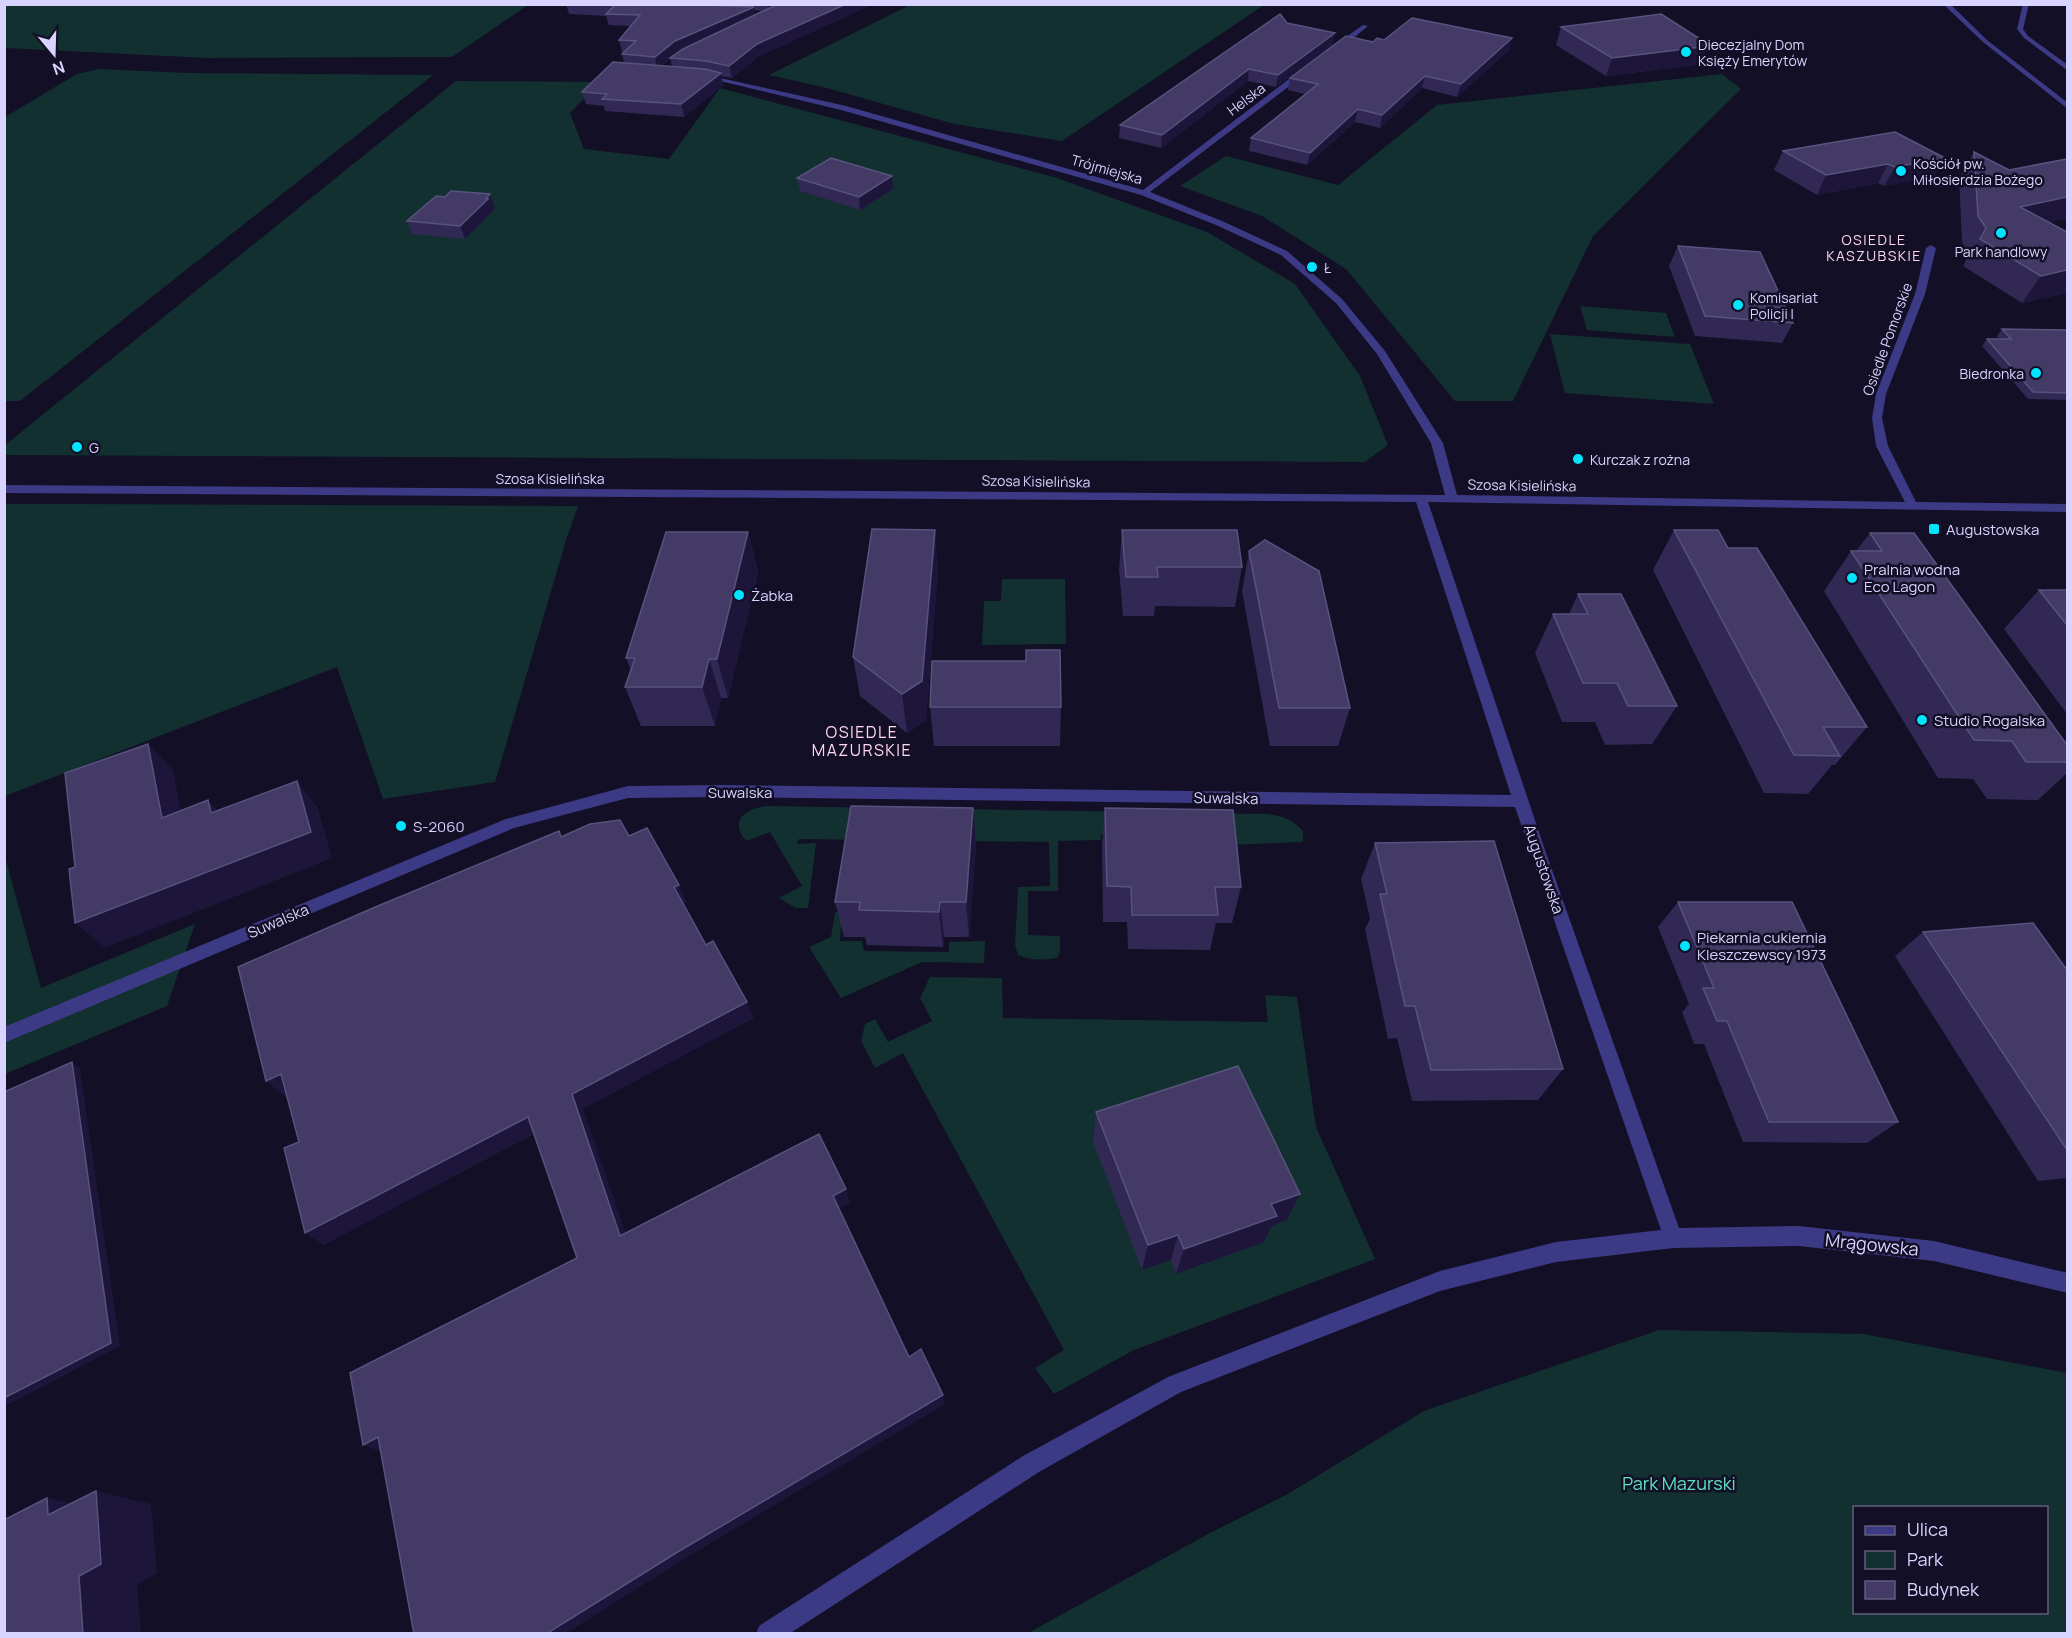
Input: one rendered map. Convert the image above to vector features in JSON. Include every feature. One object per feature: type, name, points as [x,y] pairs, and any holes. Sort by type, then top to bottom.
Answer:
[{"type":"street","points":[[1946,4],[1985,41],[2067,107]]},
{"type":"street","points":[[2026,4],[2020,29],[2026,37],[2067,69]]},
{"type":"street","points":[[1328,54],[1365,26]]},
{"type":"street","name":"Helska","points":[[1144,193],[1309,68]]},
{"type":"street","name":"Trójmiejska","points":[[698,75],[843,108],[1144,193],[1219,223],[1284,253],[1339,302],[1381,353],[1437,443],[1452,499]]},
{"type":"street","name":"Osiedle Pomorskie","points":[[1912,506],[1882,446],[1877,418],[1881,393],[1920,294],[1931,248]]},
{"type":"street","name":"Szosa Kisielińska","points":[[4,489],[1452,499],[2067,508]]},
{"type":"street","name":"Augustowska","points":[[1420,499],[1673,1238]]},
{"type":"street","name":"Suwalska","points":[[4,1035],[511,823],[628,792],[723,791],[1522,801]]},
{"type":"street","name":"Mrągowska","points":[[767,1634],[1031,1464],[1175,1384],[1440,1281],[1556,1252],[1673,1238],[1800,1236],[1923,1250],[2067,1283]]},
{"type":"green space","points":[[5,4],[528,5],[452,57],[207,58],[5,48]]},
{"type":"green space","points":[[912,4],[1264,5],[1062,141],[954,124],[827,88],[769,75]]},
{"type":"green space","points":[[99,69],[188,73],[433,75],[20,401],[5,401],[5,117],[77,74]]},
{"type":"green space","points":[[1722,74],[1741,89],[1593,236],[1513,401],[1455,401],[1346,269],[1262,216],[1180,186],[1226,156],[1338,185],[1437,105]]},
{"type":"green space","points":[[456,81],[600,82],[570,113],[584,149],[669,159],[720,88],[1057,178],[1207,232],[1295,284],[1360,376],[1388,445],[1365,462],[5,455],[5,445]]},
{"type":"green space","points":[[1580,306],[1666,313],[1675,337],[1587,330]]},
{"type":"green space","points":[[1550,334],[1690,344],[1714,404],[1565,393]]},
{"type":"green space","points":[[5,504],[578,506],[495,782],[383,799],[337,667],[5,796]]},
{"type":"green space","points":[[1002,579],[1065,579],[1066,644],[982,645],[984,601],[1001,601]]},
{"type":"green space","points":[[767,806],[1267,814],[1295,823],[1303,831],[1303,842],[1227,845],[1226,834],[1101,834],[1101,840],[1058,841],[1058,891],[1028,891],[1028,935],[1060,936],[1060,952],[1057,958],[1037,960],[1018,955],[1015,945],[1018,887],[1050,886],[1049,842],[799,839],[797,844],[816,843],[808,908],[796,908],[779,898],[802,886],[770,832],[746,841],[739,827],[739,821],[746,813]]},
{"type":"green space","points":[[4,853],[41,988],[195,924],[167,1006],[5,1074]]},
{"type":"green space","points":[[835,912],[842,912],[840,941],[862,941],[864,951],[949,952],[949,942],[985,941],[984,963],[922,962],[841,998],[809,947],[831,937]]},
{"type":"green space","points":[[930,977],[1002,978],[1003,1018],[1268,1022],[1265,995],[1297,997],[1316,1127],[1375,1259],[1134,1350],[1054,1394],[1035,1368],[1064,1350],[903,1053],[875,1068],[861,1041],[865,1024],[875,1019],[888,1042],[932,1021],[920,998]]},
{"type":"green space","name":"Park Mazurski","points":[[1659,1330],[1864,1334],[2067,1373],[2067,1633],[1028,1633],[1210,1533],[1286,1495],[1424,1411]]},
{"type":"building","points":[[604,4],[754,7],[675,41],[655,57],[622,54],[636,41],[619,40],[640,15],[606,14],[615,5]]},
{"type":"building","points":[[778,4],[846,4],[757,44],[729,66],[706,61],[670,58],[683,49]]},
{"type":"building","points":[[1280,14],[1287,23],[1335,33],[1278,75],[1249,69],[1162,135],[1120,125]]},
{"type":"building","points":[[1661,14],[1708,44],[1699,45],[1702,47],[1612,58],[1561,27]]},
{"type":"building","points":[[1412,18],[1512,38],[1461,84],[1425,76],[1382,115],[1358,109],[1310,153],[1251,138],[1318,84],[1290,78],[1346,36],[1373,42],[1377,38],[1384,40]]},
{"type":"building","points":[[613,62],[705,69],[721,73],[681,104],[602,99],[607,94],[582,92]]},
{"type":"building","points":[[1895,132],[1945,158],[1895,167],[1888,164],[1826,175],[1783,151]]},
{"type":"building","points":[[1974,152],[2009,170],[2067,159],[2067,197],[2020,207],[2067,232],[2067,270],[2041,276],[1980,239],[1986,228],[1978,216]]},
{"type":"building","points":[[831,158],[892,176],[859,197],[797,178]]},
{"type":"building","points":[[451,191],[490,194],[486,199],[488,199],[460,226],[407,221],[436,196],[445,197]]},
{"type":"building","points":[[1678,246],[1760,252],[1793,323],[1705,316]]},
{"type":"building","name":"Biedronka","points":[[2002,329],[2067,330],[2067,393],[2033,392],[1987,339],[2011,339]]},
{"type":"building","points":[[872,529],[935,530],[922,681],[902,694],[853,657]]},
{"type":"building","points":[[1122,530],[1237,530],[1242,567],[1157,567],[1158,577],[1126,577]]},
{"type":"building","points":[[1674,530],[1718,530],[1728,548],[1757,548],[1867,727],[1823,727],[1840,756],[1794,755]]},
{"type":"building","points":[[666,532],[748,532],[717,659],[709,659],[702,687],[625,687],[635,658],[626,658]]},
{"type":"building","points":[[1870,533],[1914,533],[2067,745],[2067,762],[2026,762],[2012,741],[1974,740],[1851,551],[1882,551]]},
{"type":"building","points":[[1265,540],[1319,571],[1350,708],[1279,708],[1249,551]]},
{"type":"building","points":[[2039,590],[2067,590],[2067,625]]},
{"type":"building","points":[[1578,594],[1621,594],[1677,706],[1628,706],[1617,683],[1583,683],[1553,614],[1588,614]]},
{"type":"building","points":[[1026,650],[1060,650],[1061,707],[930,707],[932,661],[1026,661]]},
{"type":"building","points":[[148,744],[162,818],[208,800],[211,813],[297,781],[311,832],[75,923],[69,869],[75,867],[65,773]]},
{"type":"building","points":[[851,806],[973,808],[966,902],[940,902],[939,912],[859,910],[860,902],[835,902]]},
{"type":"building","points":[[1105,808],[1233,810],[1241,887],[1215,887],[1218,915],[1132,915],[1131,887],[1107,886]]},
{"type":"building","points":[[620,820],[629,836],[647,828],[679,885],[674,887],[706,945],[713,941],[747,1002],[572,1094],[620,1236],[819,1134],[846,1189],[833,1196],[909,1357],[921,1349],[943,1395],[676,1553],[546,1634],[414,1634],[378,1437],[363,1445],[350,1373],[577,1258],[528,1117],[305,1233],[284,1148],[299,1142],[281,1074],[266,1081],[238,967],[559,831],[561,837],[590,824]]},
{"type":"building","points":[[1494,841],[1563,1069],[1431,1070],[1415,1006],[1405,1006],[1380,894],[1387,894],[1375,843]]},
{"type":"building","points":[[1678,902],[1792,902],[1898,1122],[1769,1122],[1727,1021],[1717,1021],[1703,988],[1714,988]]},
{"type":"building","points":[[2033,923],[2067,970],[2067,1150],[1923,932]]},
{"type":"building","points":[[72,1062],[111,1343],[4,1398],[4,1092]]},
{"type":"building","points":[[1238,1066],[1300,1194],[1271,1204],[1277,1216],[1184,1249],[1178,1235],[1148,1245],[1096,1112]]},
{"type":"building","points":[[96,1491],[101,1564],[79,1576],[83,1634],[4,1634],[4,1520],[47,1498],[48,1515]]},
{"type":"place","name":"Diecezjalny Dom Księży Emerytów","points":[[1686,52]]},
{"type":"place","name":"Kościół pw. Miłosierdzia Bożego","points":[[1901,171]]},
{"type":"place","name":"Park handlowy","points":[[2001,233]]},
{"type":"place","name":"Ł","points":[[1312,267]]},
{"type":"place","name":"Komisariat Policji I","points":[[1738,305]]},
{"type":"place","name":"Biedronka","points":[[2036,373]]},
{"type":"place","name":"G","points":[[77,447]]},
{"type":"place","name":"Kurczak z rożna","points":[[1578,459]]},
{"type":"place","name":"Augustowska","points":[[1934,529]]},
{"type":"place","name":"Pralnia wodna Eco Lagon","points":[[1852,578]]},
{"type":"place","name":"Żabka","points":[[739,595]]},
{"type":"place","name":"Studio Rogalska","points":[[1922,720]]},
{"type":"place","name":"S-2060","points":[[401,826]]},
{"type":"place","name":"Piekarnia cukiernia Kleszczewscy 1973","points":[[1685,946]]},
{"type":"district","name":"OSIEDLE KASZUBSKIE","points":[[1874,248]]},
{"type":"district","name":"OSIEDLE MAZURSKIE","points":[[862,741]]}]
